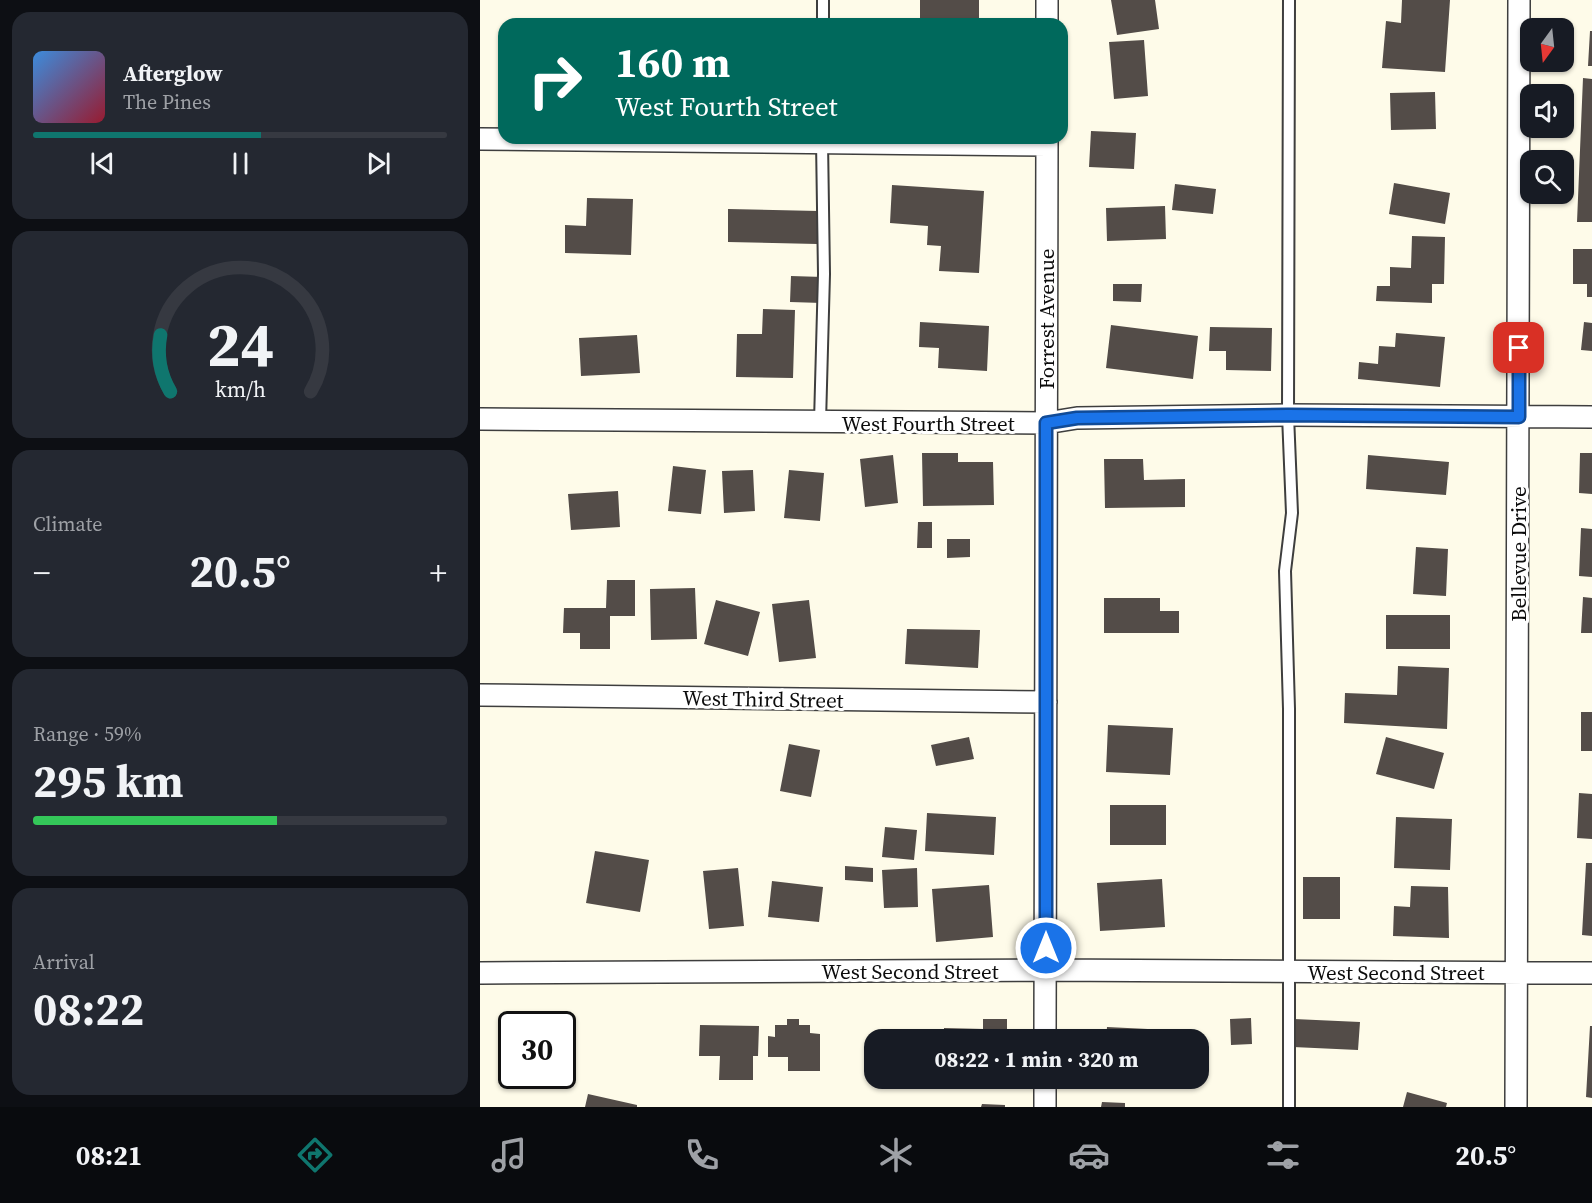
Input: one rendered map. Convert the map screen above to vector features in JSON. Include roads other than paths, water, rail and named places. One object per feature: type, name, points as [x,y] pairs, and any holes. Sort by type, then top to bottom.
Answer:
[{"type":"street","points":[[1047,0],[1047,18]]},
{"type":"street","name":"Bellevue Drive","points":[[1516,1107],[1519,0]]},
{"type":"street","points":[[480,140],[498,140]]},
{"type":"street","name":"Forrest Avenue","points":[[1045,1029],[1047,144]]},
{"type":"street","name":"West Fourth Street","points":[[480,419],[1046,423],[1077,418],[1288,415],[1592,417]]},
{"type":"street","name":"West Third Street","points":[[480,695],[1046,702]]},
{"type":"street","name":"West Second Street","points":[[480,973],[1046,970],[1592,973]]},
{"type":"street","points":[[1045,1089],[1045,1107]]},
{"type":"lane","points":[[823,0],[823,18]]},
{"type":"lane","points":[[1288,1107],[1289,709],[1285,571],[1292,513],[1288,415],[1289,0]]},
{"type":"lane","points":[[820,422],[824,274],[822,144]]}]
